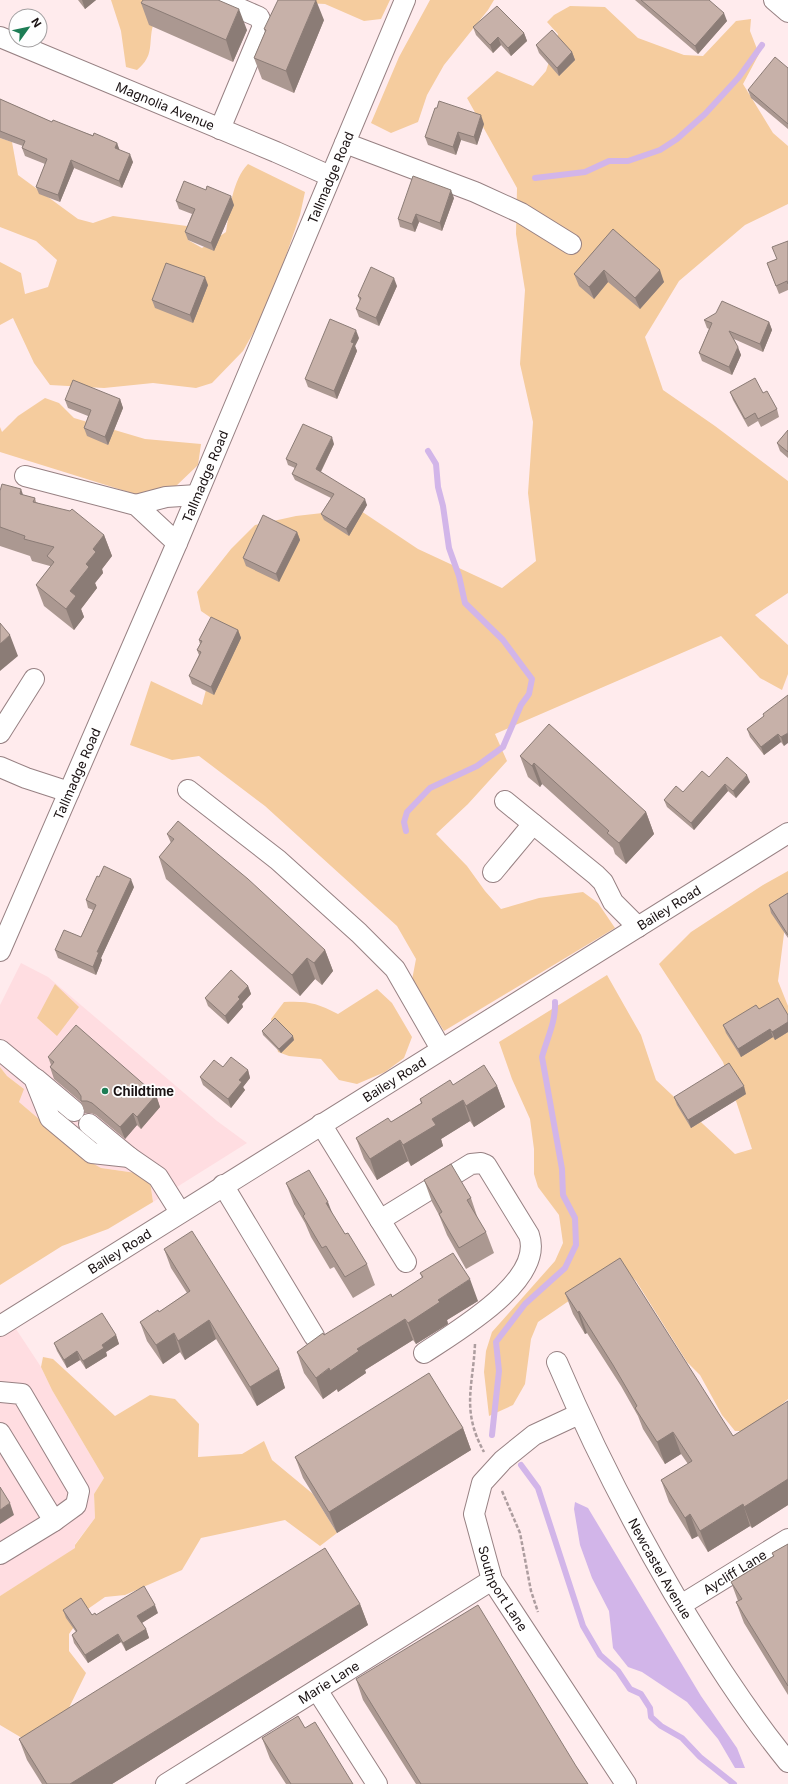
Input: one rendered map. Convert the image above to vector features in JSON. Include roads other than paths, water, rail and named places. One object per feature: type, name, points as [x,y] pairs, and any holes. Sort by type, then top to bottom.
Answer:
[{"type":"street","points":[[220,0],[259,17],[263,26],[220,129]]},
{"type":"street","name":"Tallmadge Road","points":[[0,951],[177,543],[405,0]]},
{"type":"street","points":[[774,0],[788,12]]},
{"type":"street","name":"Magnolia Avenue","points":[[0,37],[330,176]]},
{"type":"street","points":[[345,143],[474,192],[521,213],[571,244]]},
{"type":"street","points":[[25,476],[136,505],[177,543]]},
{"type":"street","points":[[136,505],[166,497],[197,495]]},
{"type":"street","points":[[0,733],[34,679]]},
{"type":"street","points":[[0,767],[69,792]]},
{"type":"street","points":[[188,790],[278,860],[360,933],[395,969],[441,1049]]},
{"type":"street","points":[[505,801],[596,875],[603,882],[613,902],[638,927]]},
{"type":"street","points":[[493,872],[533,824]]},
{"type":"street","name":"Bailey Road","points":[[0,1326],[223,1185],[788,833]]},
{"type":"street","points":[[0,1050],[129,1157],[158,1177],[180,1212]]},
{"type":"street","points":[[34,1078],[50,1118],[92,1153],[129,1157]]},
{"type":"street","points":[[321,1124],[406,1262]]},
{"type":"street","points":[[380,1220],[471,1164],[481,1163],[486,1165],[532,1242],[529,1259],[524,1269],[516,1282],[503,1296],[479,1316],[424,1353]]},
{"type":"street","points":[[223,1185],[314,1336]]},
{"type":"street","name":"Newcastel Avenue","points":[[557,1362],[579,1414],[633,1520],[681,1605],[737,1694],[788,1762]]},
{"type":"street","points":[[0,1392],[22,1394],[79,1491],[76,1506],[0,1554]]},
{"type":"street","name":"Southport Lane","points":[[579,1414],[534,1435],[498,1466],[482,1483],[474,1514],[492,1580],[626,1784]]},
{"type":"street","points":[[0,1433],[54,1521]]},
{"type":"street","name":"Aycliff Lane","points":[[681,1605],[788,1539]]},
{"type":"street","name":"Marie Lane","points":[[166,1784],[492,1580]]},
{"type":"street","points":[[317,1690],[377,1784]]},
{"type":"waterway","points":[[535,178],[585,172],[609,161],[628,161],[660,150],[677,139],[705,114],[739,77],[762,45]]},
{"type":"waterway","points":[[406,831],[404,822],[407,812],[430,788],[477,766],[503,747],[521,705],[529,694],[532,679],[503,640],[465,603],[459,576],[449,548],[443,506],[438,487],[436,464],[428,451]]},
{"type":"waterway","points":[[492,1435],[499,1371],[496,1342],[525,1304],[565,1268],[576,1245],[575,1218],[563,1195],[562,1169],[542,1057],[553,1023],[555,1002]]},
{"type":"waterway","points":[[521,1465],[538,1488],[583,1626],[600,1655],[618,1671],[630,1689],[641,1694],[650,1708],[651,1717],[661,1726],[682,1738],[700,1757],[734,1784]]},
{"type":"place","name":"Childtime","points":[[105,1091]]}]
